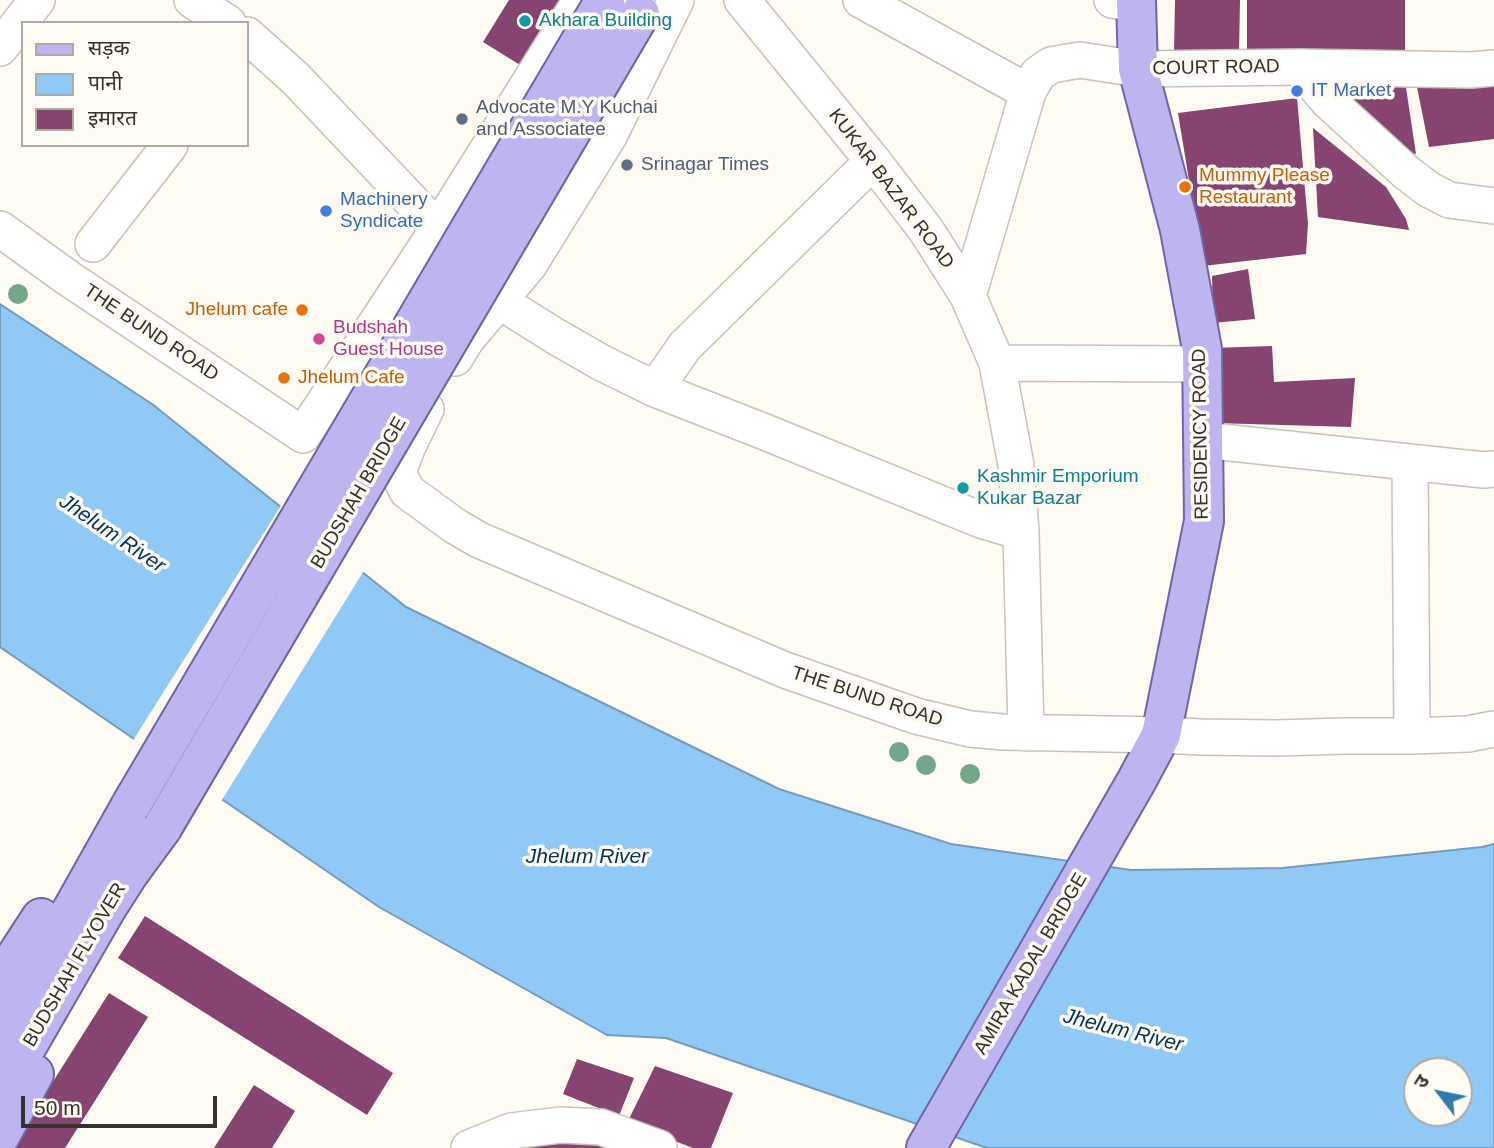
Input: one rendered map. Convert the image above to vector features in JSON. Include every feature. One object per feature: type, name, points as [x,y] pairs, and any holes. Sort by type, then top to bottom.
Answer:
[{"type":"main road","name":"BUDSHAH BRIDGE","points":[[118,862],[131,805],[605,0]]},
{"type":"main road","name":"RESIDENCY ROAD","points":[[1128,1],[1139,69],[1180,230],[1202,349],[1204,521],[1161,735],[1137,780]]},
{"type":"main road","name":"BUDSHAH BRIDGE","points":[[118,862],[162,828],[643,7]]},
{"type":"main road","name":"AMIRA KADAL BRIDGE","points":[[926,1148],[1137,780]]},
{"type":"main road","name":"BUDSHAH FLYOVER","points":[[0,1038],[118,862]]},
{"type":"main road","points":[[0,981],[71,870],[118,862],[129,904],[0,1136]]},
{"type":"main road","name":"BUDSHAH FLYOVER","points":[[0,1093],[94,901]]},
{"type":"street","points":[[0,48],[37,0]]},
{"type":"street","points":[[192,0],[223,21]]},
{"type":"street","points":[[248,39],[296,79],[438,229],[581,0]]},
{"type":"street","points":[[677,0],[609,136],[529,265],[499,301],[555,337],[655,389],[981,520],[1021,533]]},
{"type":"street","name":"KUKAR BAZAR ROAD","points":[[742,0],[926,230],[968,296],[997,363],[1016,465],[1021,533],[1026,733]]},
{"type":"street","points":[[861,0],[1028,92],[968,296]]},
{"type":"street","name":"COURT ROAD","points":[[1028,92],[1038,74],[1051,65],[1080,60],[1139,69],[1299,67],[1328,101],[1428,189],[1449,200],[1494,206]]},
{"type":"street","points":[[1299,67],[1471,70],[1494,68]]},
{"type":"street","points":[[93,244],[168,147]]},
{"type":"street","points":[[655,389],[685,346],[873,161]]},
{"type":"street","name":"THE BUND ROAD","points":[[0,229],[68,278],[303,435],[438,229]]},
{"type":"street","name":"THE BUND ROAD","points":[[499,301],[466,340],[419,421],[398,472],[407,491],[479,540],[785,670],[916,716],[970,729],[1026,733],[1276,738],[1468,734],[1494,729]]},
{"type":"street","points":[[997,363],[1201,364]]},
{"type":"street","points":[[1203,440],[1494,469]]},
{"type":"street","points":[[1410,462],[1412,736]]},
{"type":"street","points":[[469,1148],[512,1131],[561,1125],[601,1127],[659,1148]]},
{"type":"water","name":"Jhelum River","points":[[0,304],[152,404],[406,607],[779,789],[951,844],[1131,870],[1282,868],[1494,844],[1494,1148],[987,1148],[666,1038],[607,1035],[379,907],[0,647]]},
{"type":"pier","points":[[282,504],[365,569],[220,803],[132,742]]},
{"type":"building","name":"Akhara Building","points":[[509,0],[566,0],[525,68],[483,42]]},
{"type":"building","points":[[1175,0],[1240,0],[1239,53],[1174,53]]},
{"type":"building","points":[[1247,0],[1405,0],[1405,52],[1247,62]]},
{"type":"building","points":[[1494,78],[1494,139],[1429,147],[1416,82]]},
{"type":"building","points":[[1318,80],[1405,81],[1416,154],[1380,145]]},
{"type":"building","points":[[1297,98],[1308,224],[1306,254],[1203,266],[1178,113]]},
{"type":"building","points":[[1313,128],[1386,187],[1406,219],[1409,230],[1318,217]]},
{"type":"building","points":[[1248,269],[1255,319],[1213,323],[1212,276]]},
{"type":"building","points":[[1272,346],[1274,382],[1355,378],[1351,427],[1214,423],[1212,348]]},
{"type":"building","points":[[145,916],[393,1073],[367,1115],[118,958]]},
{"type":"building","points":[[109,993],[148,1017],[65,1148],[11,1148]]},
{"type":"building","points":[[577,1059],[634,1078],[619,1116],[563,1094]]},
{"type":"building","points":[[655,1066],[733,1093],[711,1148],[693,1148],[627,1123]]},
{"type":"building","points":[[254,1085],[295,1111],[272,1148],[214,1148]]},
{"type":"building","points":[[555,1139],[598,1143],[608,1148],[508,1148]]},
{"type":"place","name":"Akhara Building","points":[[525,21]]},
{"type":"place","name":"IT Market","points":[[1297,91]]},
{"type":"place","name":"Advocate M.Y Kuchai and Associatee","points":[[462,119]]},
{"type":"place","name":"Srinagar Times","points":[[627,165]]},
{"type":"place","name":"Mummy Please Restaurant","points":[[1185,187]]},
{"type":"place","name":"Machinery Syndicate","points":[[326,211]]},
{"type":"place","name":"Jhelum cafe","points":[[302,310]]},
{"type":"place","name":"Budshah Guest House","points":[[319,339]]},
{"type":"place","name":"Jhelum Cafe","points":[[284,378]]},
{"type":"place","name":"Kashmir Emporium Kukar Bazar","points":[[963,488]]}]
